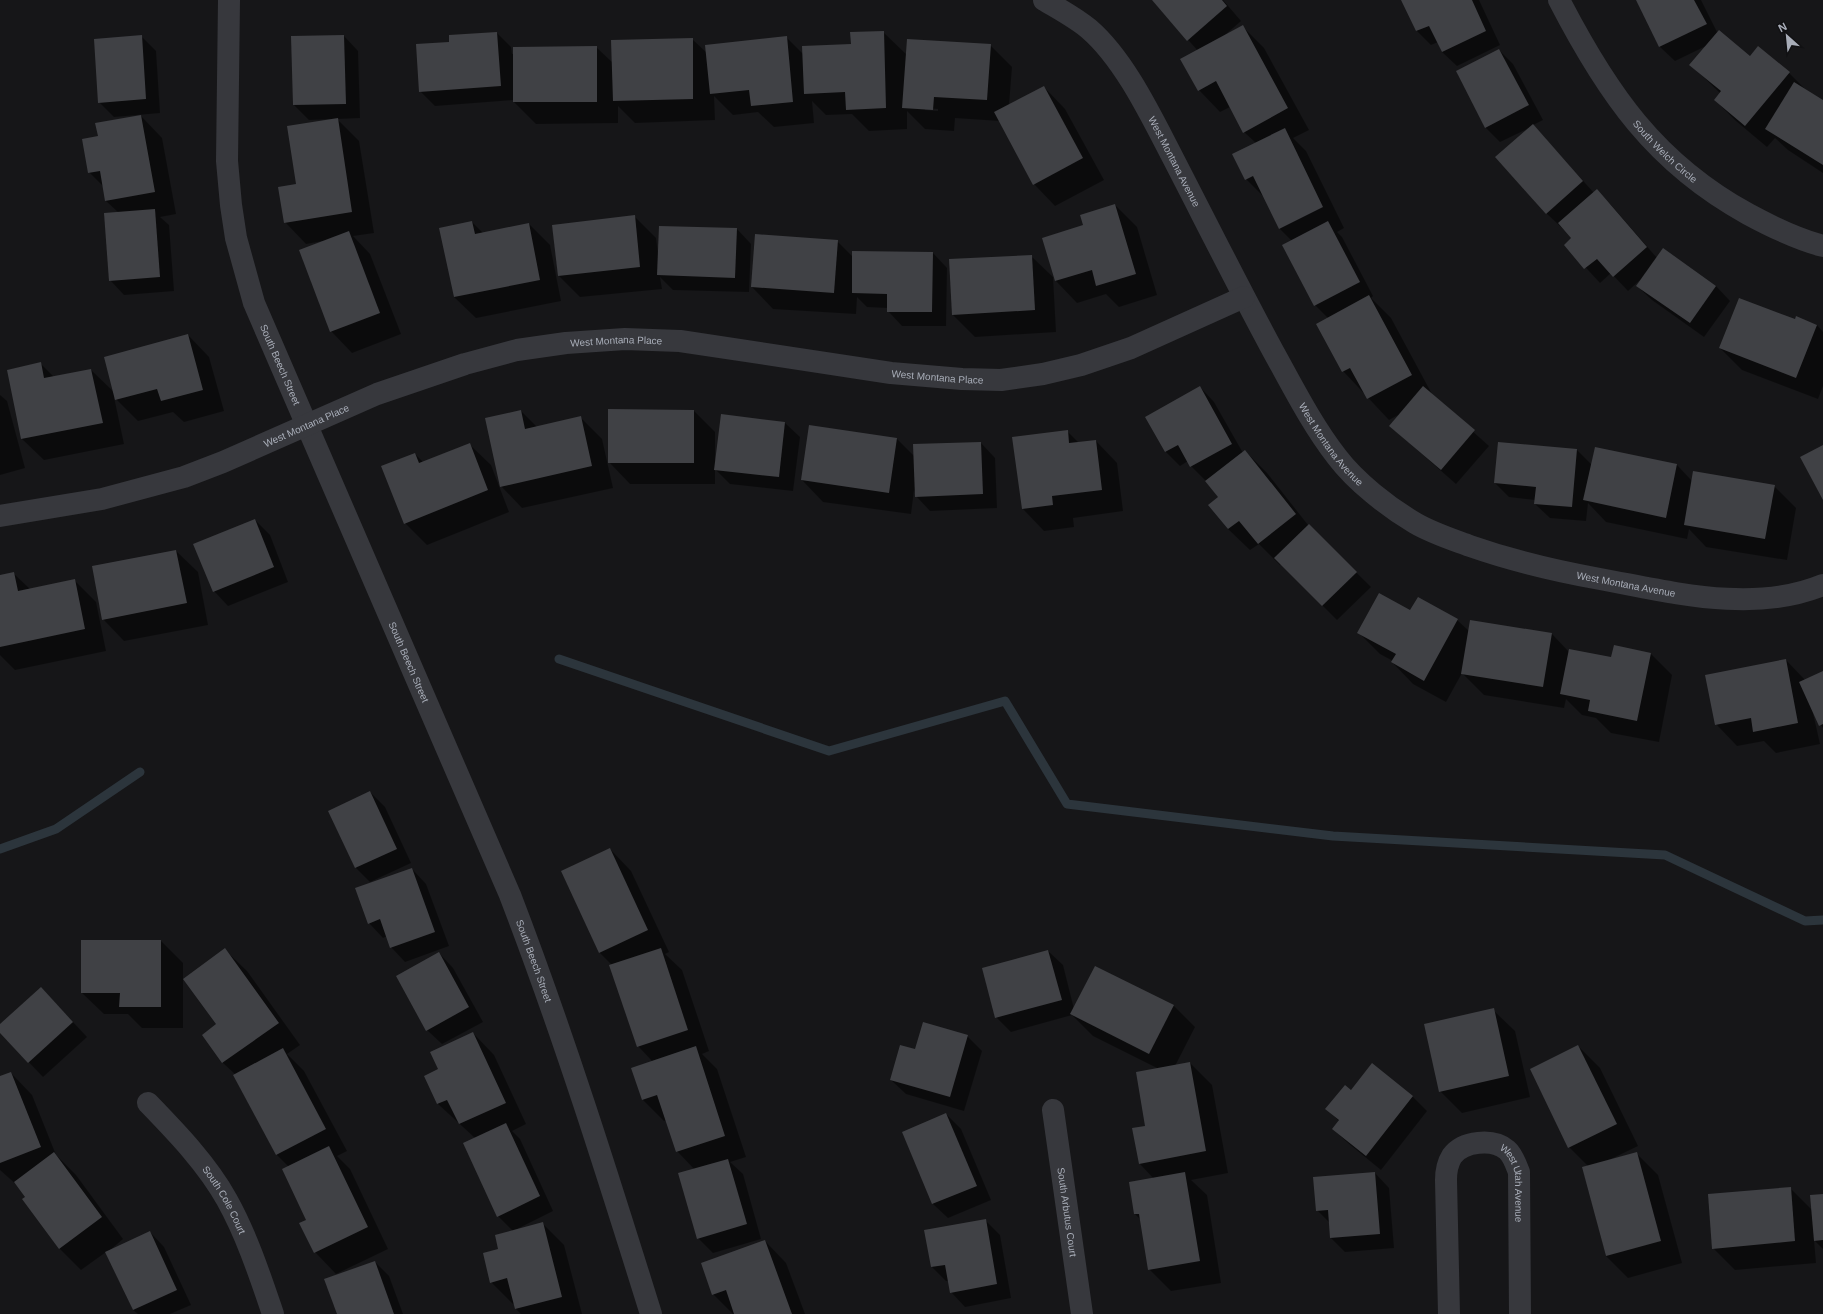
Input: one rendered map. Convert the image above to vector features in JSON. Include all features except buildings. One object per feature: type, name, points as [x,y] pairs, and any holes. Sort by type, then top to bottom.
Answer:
[{"type":"street","name":"South Beech Street","points":[[229,0],[227,161],[236,238],[254,303],[510,895],[536,962],[580,1088],[651,1314]]},
{"type":"street","name":"West Montana Avenue","points":[[1044,0],[1090,29],[1114,57],[1153,119],[1244,297],[1297,395],[1338,459],[1389,505],[1416,523],[1443,537],[1518,562],[1689,596],[1755,599],[1787,596],[1823,585]]},
{"type":"street","name":"South Welch Circle","points":[[1559,0],[1599,71],[1622,106],[1671,160],[1705,188],[1732,205],[1788,234],[1823,246]]},
{"type":"street","name":"West Montana Place","points":[[0,516],[102,499],[148,488],[184,477],[223,462],[377,394],[465,364],[517,350],[566,343],[625,339],[680,341],[891,373],[962,379],[1001,380],[1043,374],[1088,363],[1131,348],[1244,297]]},
{"type":"street","name":"South Cole Court","points":[[148,1103],[182,1138],[227,1200],[246,1240],[273,1314]]},
{"type":"street","name":"South Arbutus Court","points":[[1053,1110],[1082,1314]]},
{"type":"street","name":"West Utah Avenue","points":[[1449,1314],[1447,1166],[1453,1155],[1461,1148],[1478,1143],[1492,1143],[1506,1150],[1514,1161],[1519,1172],[1520,1314]]},
{"type":"waterway","points":[[559,659],[829,751],[1005,701],[1067,804],[1333,836],[1665,855],[1805,921],[1823,920]]},
{"type":"waterway","points":[[0,849],[56,829],[140,772]]}]
